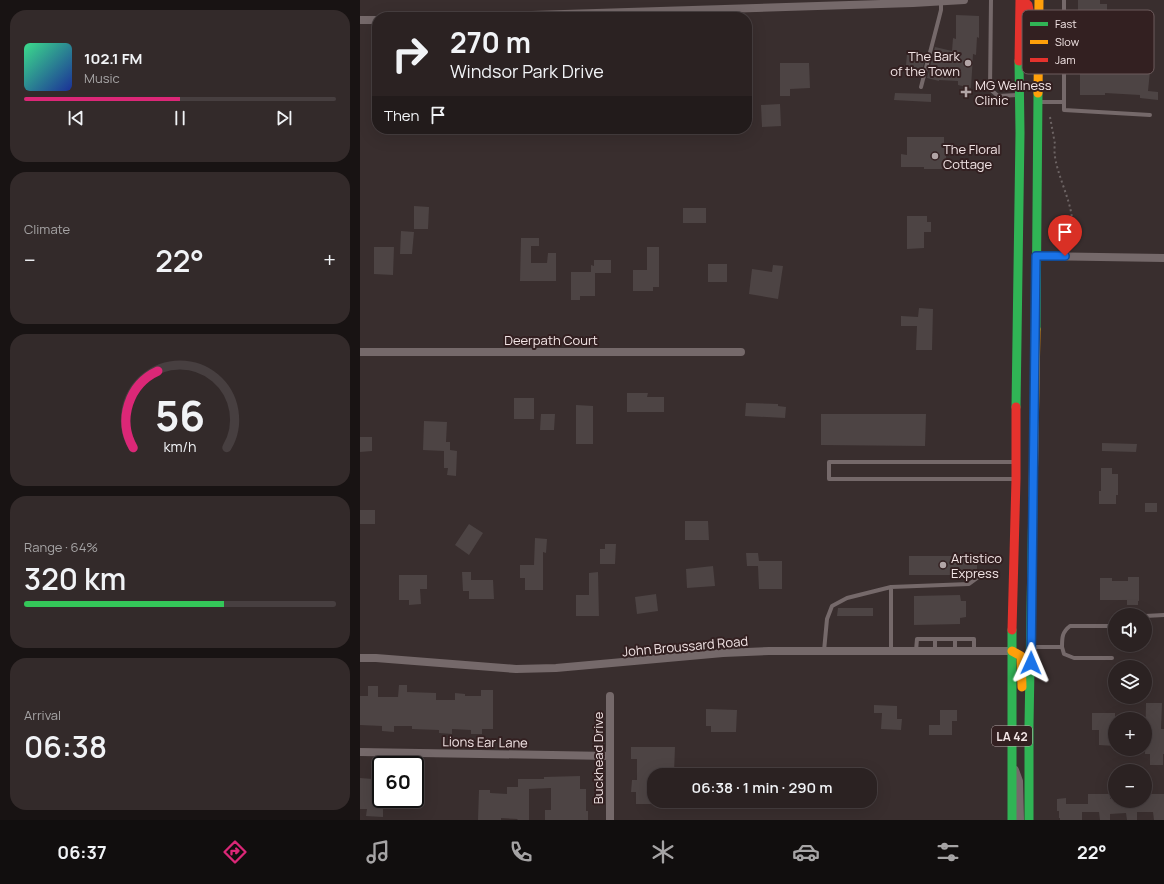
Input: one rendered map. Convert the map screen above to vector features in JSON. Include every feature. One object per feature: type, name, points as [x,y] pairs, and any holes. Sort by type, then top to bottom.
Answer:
[{"type":"main road","name":"LA 42","points":[[1012,820],[1012,651],[1016,479],[1021,0]]},
{"type":"main road","points":[[1021,0],[1025,1],[1029,10]]},
{"type":"main road","name":"LA 42","points":[[1039,0],[1039,10]]},
{"type":"main road","name":"LA 42","points":[[1029,820],[1038,74]]},
{"type":"main road","points":[[1020,152],[1026,175],[1025,202],[1028,211],[1036,221]]},
{"type":"main road","points":[[1012,651],[1021,656],[1022,708],[1029,726]]},
{"type":"street","points":[[624,12],[964,0]]},
{"type":"street","points":[[360,20],[372,20]]},
{"type":"street","points":[[1036,256],[1164,258]]},
{"type":"street","name":"Deerpath Court","points":[[360,352],[741,352]]},
{"type":"street","name":"John Broussard Road","points":[[360,658],[516,669],[556,668],[723,653],[769,651],[1012,651]]},
{"type":"street","name":"Buckhead Drive","points":[[610,696],[610,820]]},
{"type":"street","name":"Lions Ear Lane","points":[[360,752],[610,756]]},
{"type":"street","points":[[1012,760],[1019,781],[1020,820]]},
{"type":"lane","points":[[991,0],[990,89],[998,96],[1019,95]]},
{"type":"lane","points":[[921,87],[941,10],[941,2]]},
{"type":"lane","points":[[1064,74],[1064,110],[1150,115]]},
{"type":"lane","points":[[1037,102],[1064,102]]},
{"type":"lane","points":[[1016,462],[828,462],[829,479],[1016,479]]},
{"type":"lane","points":[[824,651],[827,619],[832,606],[847,598],[891,587],[969,584],[984,573]]},
{"type":"lane","points":[[891,587],[891,651]]},
{"type":"lane","points":[[1152,616],[1164,615]]},
{"type":"lane","points":[[1108,626],[1070,626],[1064,632],[1062,647],[1064,654],[1074,658],[1112,658]]},
{"type":"lane","points":[[916,651],[918,639],[974,639],[974,651]]},
{"type":"lane","points":[[935,639],[935,651]]},
{"type":"lane","points":[[955,639],[955,651]]},
{"type":"lane","points":[[1031,647],[1062,647]]},
{"type":"path","points":[[1049,102],[1057,163],[1072,214],[1072,228],[1052,250]]},
{"type":"building","points":[[1078,0],[1100,0],[1100,4],[1107,4],[1107,10],[1078,10]]},
{"type":"building","points":[[956,15],[979,16],[979,38],[977,37],[976,55],[973,54],[971,88],[958,85],[958,81],[939,81],[927,78],[935,47],[952,51],[953,38],[956,39]]},
{"type":"building","points":[[907,54],[926,56],[920,77],[905,76]]},
{"type":"building","points":[[780,63],[809,63],[810,88],[790,89],[790,96],[780,96]]},
{"type":"building","points":[[1080,74],[1150,74],[1148,91],[1158,92],[1158,100],[1140,98],[1140,95],[1105,93],[1105,95],[1080,95]]},
{"type":"building","points":[[895,93],[931,94],[931,102],[894,100]]},
{"type":"building","points":[[780,104],[781,126],[762,127],[761,105]]},
{"type":"building","name":"The Floral Cottage","points":[[907,137],[944,137],[944,143],[946,143],[946,163],[944,163],[944,169],[901,167],[901,154],[907,155]]},
{"type":"building","points":[[414,206],[429,207],[428,229],[414,229]]},
{"type":"building","points":[[683,208],[706,208],[706,223],[683,223]]},
{"type":"building","points":[[907,216],[927,216],[927,222],[931,222],[931,232],[924,232],[924,248],[907,249]]},
{"type":"building","points":[[401,231],[414,232],[412,254],[400,254]]},
{"type":"building","points":[[521,238],[539,238],[539,246],[531,246],[531,263],[547,263],[548,253],[556,253],[556,281],[520,281]]},
{"type":"building","points":[[374,247],[394,247],[393,275],[374,274]]},
{"type":"building","points":[[647,247],[659,247],[659,287],[653,287],[653,291],[633,291],[633,270],[647,270]]},
{"type":"building","points":[[594,260],[611,260],[611,273],[595,273],[595,296],[580,296],[580,300],[571,300],[571,272],[591,272],[591,265],[594,266]]},
{"type":"building","points":[[708,264],[727,264],[727,282],[708,282]]},
{"type":"building","points":[[773,265],[783,266],[778,299],[749,294],[752,269],[772,272]]},
{"type":"building","points":[[919,308],[933,309],[932,350],[916,350],[917,326],[901,326],[901,316],[918,317]]},
{"type":"building","points":[[627,393],[648,393],[647,397],[664,397],[664,412],[627,412]]},
{"type":"building","points":[[514,398],[534,398],[534,419],[514,419]]},
{"type":"building","points":[[746,403],[778,404],[778,406],[786,407],[785,418],[745,416]]},
{"type":"building","points":[[576,405],[593,406],[593,444],[576,444]]},
{"type":"building","points":[[541,414],[555,414],[554,430],[540,430]]},
{"type":"building","points":[[821,414],[926,414],[925,446],[821,445]]},
{"type":"building","points":[[424,421],[447,422],[446,442],[450,442],[450,450],[457,451],[456,476],[447,475],[448,468],[444,468],[444,451],[423,450]]},
{"type":"building","points":[[360,437],[372,437],[372,451],[360,452]]},
{"type":"building","points":[[1102,443],[1137,444],[1136,452],[1102,451]]},
{"type":"building","points":[[1101,468],[1112,468],[1112,474],[1118,474],[1118,495],[1116,495],[1116,504],[1099,504],[1099,491],[1101,491]]},
{"type":"building","points":[[1145,503],[1157,503],[1157,512],[1145,512]]},
{"type":"building","points":[[360,510],[375,510],[375,524],[360,524]]},
{"type":"building","points":[[685,521],[708,521],[709,540],[685,540]]},
{"type":"building","points":[[469,524],[483,533],[469,555],[455,545]]},
{"type":"building","points":[[535,538],[547,539],[546,553],[543,552],[543,590],[525,590],[525,578],[520,578],[520,565],[534,565]]},
{"type":"building","points":[[605,544],[616,544],[615,564],[600,564],[600,549],[605,549]]},
{"type":"building","points":[[746,553],[758,553],[759,561],[782,561],[782,589],[759,589],[758,566],[747,566]]},
{"type":"building","name":"Artistico Express","points":[[909,556],[977,556],[977,574],[909,575]]},
{"type":"building","points":[[713,566],[715,586],[687,588],[686,569]]},
{"type":"building","points":[[462,572],[471,572],[471,580],[493,580],[494,599],[469,599],[469,591],[463,591]]},
{"type":"building","points":[[598,572],[599,616],[576,616],[576,595],[589,595],[589,573]]},
{"type":"building","points":[[399,575],[427,575],[427,589],[420,589],[421,604],[409,605],[409,600],[399,600]]},
{"type":"building","points":[[1128,577],[1139,577],[1138,605],[1127,605],[1127,600],[1100,600],[1100,578],[1112,578],[1112,581],[1128,581]]},
{"type":"building","points":[[656,594],[658,611],[637,614],[635,597]]},
{"type":"building","points":[[960,595],[961,601],[966,601],[966,617],[960,618],[960,624],[914,625],[914,596]]},
{"type":"building","points":[[838,608],[873,608],[873,616],[837,616]]},
{"type":"building","points":[[399,685],[407,685],[407,692],[436,693],[436,700],[455,700],[455,693],[465,694],[465,696],[481,696],[481,690],[493,690],[493,729],[482,729],[482,734],[471,734],[471,730],[452,729],[452,734],[439,733],[439,730],[412,729],[412,726],[394,726],[394,732],[382,731],[382,726],[360,725],[360,696],[368,696],[368,686],[378,686],[378,697],[398,697]]},
{"type":"building","points":[[1162,703],[1161,729],[1164,729],[1163,765],[1150,764],[1150,756],[1152,756],[1152,712],[1146,712],[1146,704]]},
{"type":"building","points":[[874,705],[897,706],[897,719],[902,719],[901,730],[881,729],[882,713],[874,713]]},
{"type":"building","points":[[706,709],[737,710],[736,732],[711,732],[711,726],[706,726]]},
{"type":"building","points":[[940,710],[957,710],[957,721],[952,721],[952,735],[929,735],[929,725],[940,725]]},
{"type":"building","points":[[1092,713],[1108,713],[1108,746],[1099,745],[1099,730],[1092,730]]},
{"type":"building","points":[[631,747],[675,747],[674,768],[647,768],[647,804],[636,804],[636,792],[631,792],[632,780],[637,780],[637,759],[631,759]]},
{"type":"building","points":[[580,776],[580,789],[586,789],[586,811],[588,811],[588,820],[545,820],[545,810],[551,810],[551,788],[529,789],[529,820],[501,818],[501,820],[478,820],[479,790],[490,790],[490,793],[507,794],[507,787],[518,787],[518,779],[544,779],[544,777]]},
{"type":"building","points":[[360,778],[372,779],[372,808],[383,808],[383,817],[366,816],[367,809],[360,809]]},
{"type":"building","points":[[1088,794],[1108,794],[1108,808],[1152,808],[1152,794],[1164,794],[1164,820],[1154,820],[1153,812],[1137,812],[1137,820],[1127,820],[1126,813],[1110,814],[1110,820],[1100,820],[1099,812],[1082,812],[1082,820],[1060,820],[1059,811],[1057,811],[1057,799],[1066,798],[1066,804],[1088,804]]},
{"type":"traffic: fast","points":[[1016,407],[1020,133],[1019,61]]},
{"type":"traffic: fast","points":[[1036,329],[1038,93]]},
{"type":"traffic: fast","points":[[1029,820],[1033,496]]},
{"type":"traffic: fast","points":[[1012,630],[1012,820]]},
{"type":"traffic: slow","points":[[1039,0],[1039,10]]},
{"type":"traffic: slow","points":[[1038,74],[1038,93]]},
{"type":"traffic: slow","points":[[1033,496],[1036,329]]},
{"type":"traffic: slow","points":[[1012,651],[1021,656],[1022,687]]},
{"type":"traffic: jam","points":[[1019,61],[1020,0]]},
{"type":"traffic: jam","points":[[1023,0],[1028,5],[1029,10]]},
{"type":"traffic: jam","points":[[1012,630],[1016,479],[1016,407]]},
{"type":"place","name":"The Bark of the Town","points":[[968,63]]},
{"type":"place","name":"MG Wellness Clinic","points":[[966,92]]},
{"type":"place","name":"The Floral Cottage","points":[[935,156]]},
{"type":"place","name":"Artistico Express","points":[[943,565]]},
{"type":"route","points":[[1031,663],[1036,256],[1065,256]]}]
